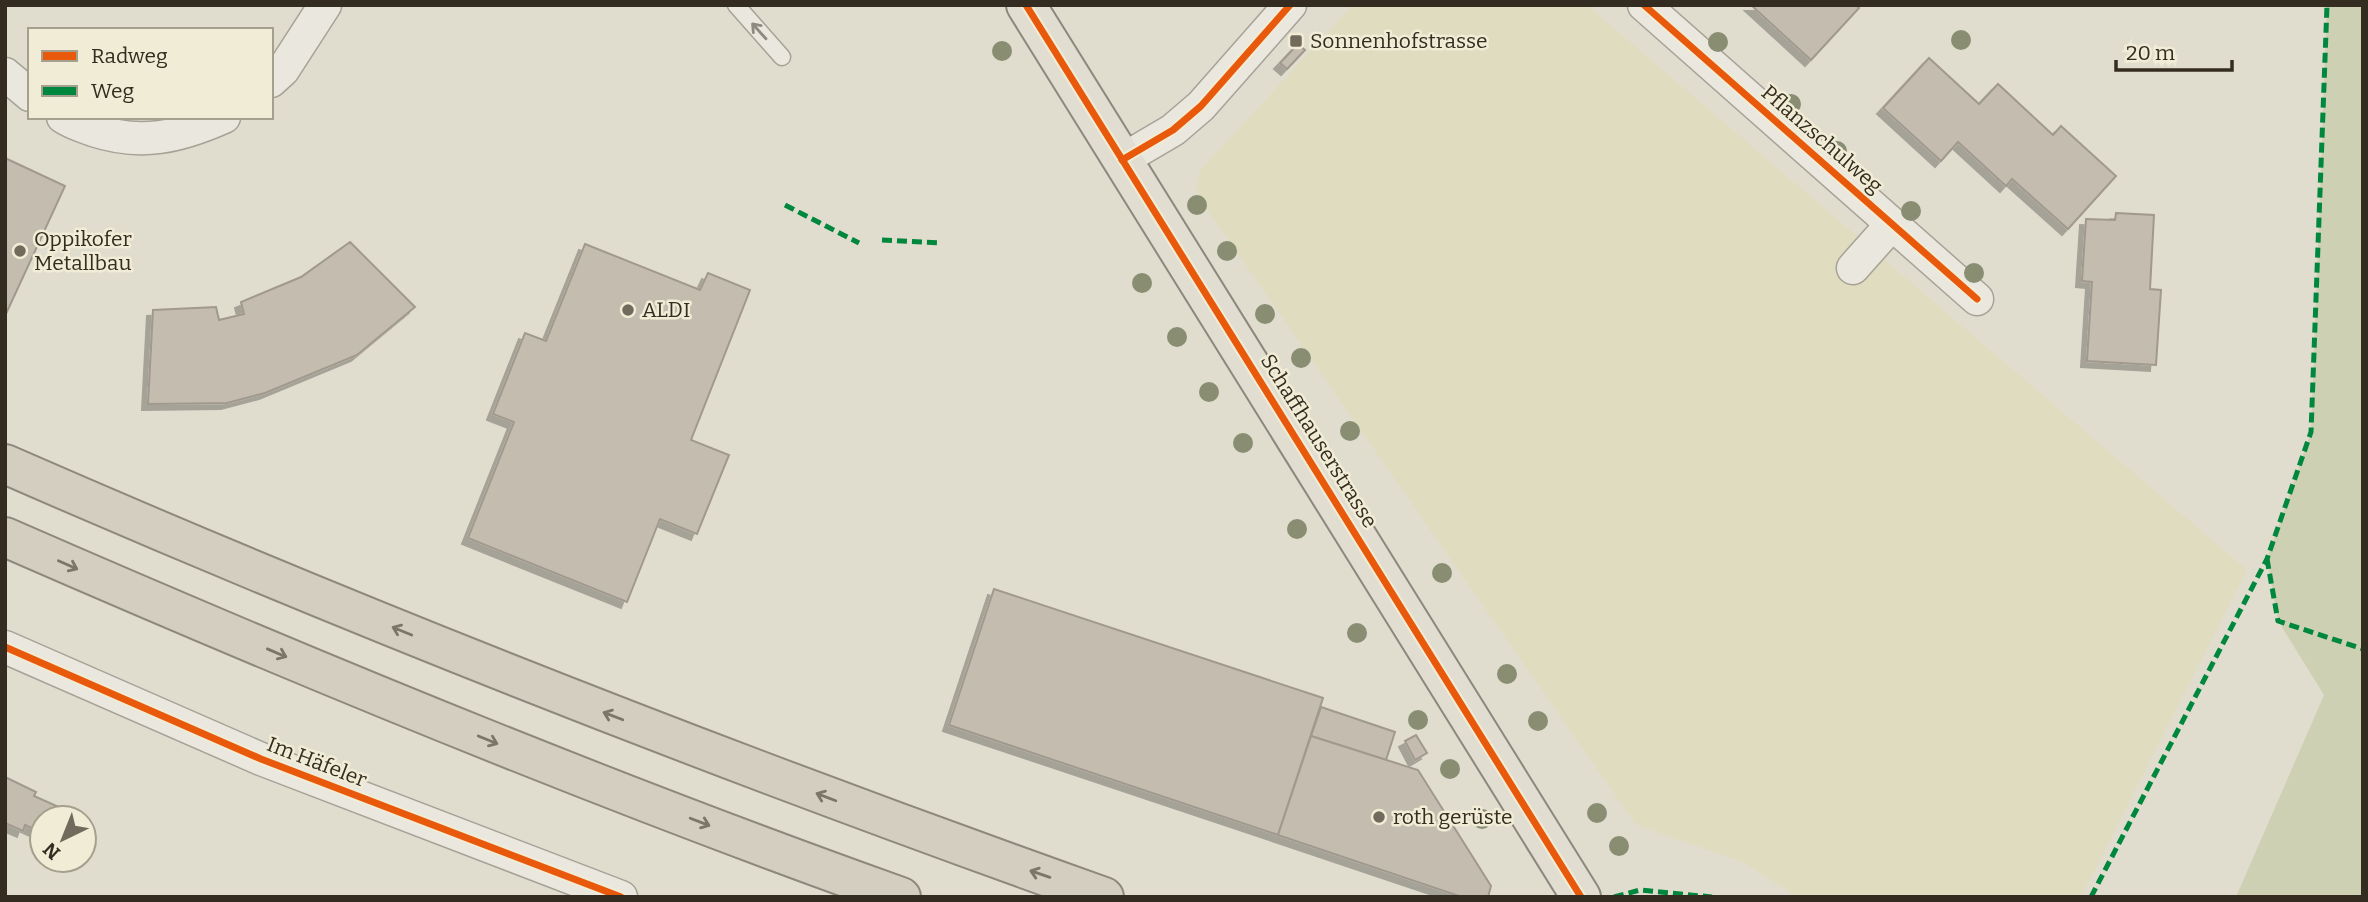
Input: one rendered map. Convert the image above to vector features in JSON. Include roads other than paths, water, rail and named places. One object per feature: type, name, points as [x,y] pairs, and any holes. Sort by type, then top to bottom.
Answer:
[{"type":"highway","points":[[5,464],[161,532],[500,671],[883,818],[1104,897]]},
{"type":"highway","points":[[5,537],[159,604],[489,740],[901,897]]},
{"type":"main road","name":"Schaffhauserstrasse","points":[[1026,5],[1581,897]]},
{"type":"street","points":[[273,79],[283,70],[325,5]]},
{"type":"street","points":[[1122,160],[1173,130],[1201,106],[1290,5]]},
{"type":"street","name":"Pflanzschulweg","points":[[1644,5],[1977,299]]},
{"type":"street","points":[[5,74],[28,93]]},
{"type":"street","points":[[66,119],[113,136],[148,139],[191,132],[220,119]]},
{"type":"street","points":[[1853,268],[1892,224]]},
{"type":"street","name":"Im Häfeler","points":[[5,647],[261,759],[621,897]]},
{"type":"lane","points":[[736,5],[782,57]]},
{"type":"place","name":"Sonnenhofstrasse","points":[[1296,41]]},
{"type":"place","name":"Oppikofer Metallbau","points":[[20,251]]},
{"type":"place","name":"ALDI","points":[[628,310]]},
{"type":"place","name":"roth gerüste","points":[[1379,817]]}]
